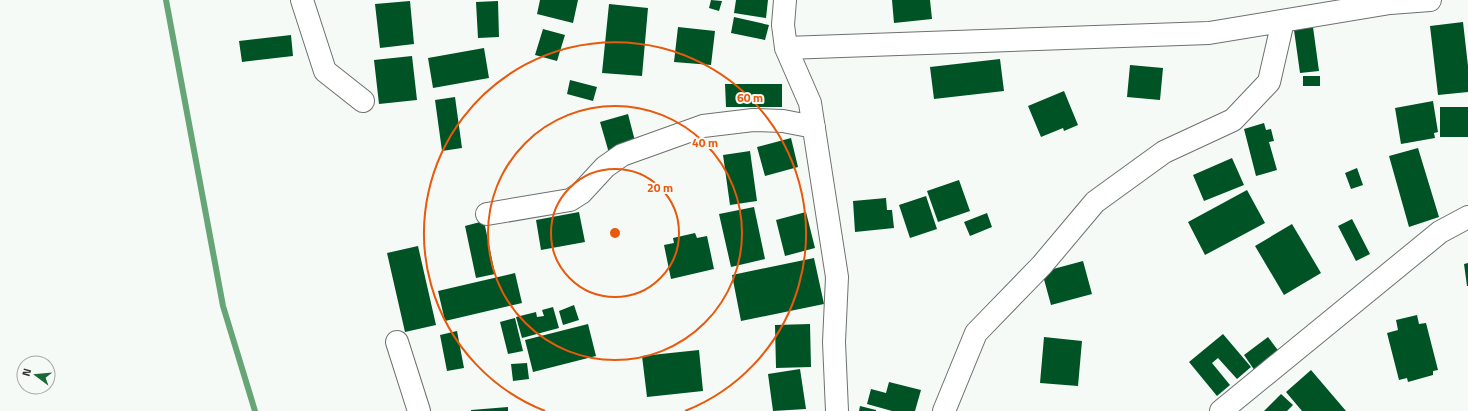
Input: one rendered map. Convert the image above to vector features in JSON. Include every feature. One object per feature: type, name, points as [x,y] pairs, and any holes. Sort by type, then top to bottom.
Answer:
[{"type":"street","points":[[302,0],[325,71],[363,101]]},
{"type":"street","points":[[785,0],[783,25],[786,48],[810,103],[837,277],[834,342],[837,411]]},
{"type":"street","points":[[786,48],[1209,33],[1390,3],[1430,0]]},
{"type":"street","points":[[944,411],[976,333],[1042,266],[1095,202],[1164,152],[1233,120],[1269,82],[1283,20]]},
{"type":"street","points":[[487,214],[570,200],[581,193],[605,167],[622,155],[704,126],[753,120],[783,121],[814,127]]},
{"type":"street","points":[[1221,411],[1440,232],[1468,217]]},
{"type":"street","points":[[397,342],[419,411]]},
{"type":"building","points":[[540,0],[578,0],[573,23],[537,14]]},
{"type":"building","points":[[711,0],[722,1],[719,11],[709,8]]},
{"type":"building","points":[[736,0],[768,0],[766,18],[734,13]]},
{"type":"building","points":[[892,0],[930,0],[932,19],[894,23]]},
{"type":"building","points":[[410,1],[414,44],[380,48],[375,4]]},
{"type":"building","points":[[498,1],[499,37],[478,38],[476,2]]},
{"type":"building","points":[[609,4],[648,8],[642,76],[602,73]]},
{"type":"building","points":[[734,17],[769,25],[765,40],[731,33]]},
{"type":"building","points":[[1463,22],[1468,66],[1468,92],[1438,95],[1430,26]]},
{"type":"building","points":[[678,27],[715,31],[711,65],[674,62]]},
{"type":"building","points":[[1313,27],[1319,71],[1300,73],[1294,30]]},
{"type":"building","points":[[543,29],[565,35],[557,61],[535,55]]},
{"type":"building","points":[[291,35],[293,56],[242,62],[239,41]]},
{"type":"building","points":[[484,48],[489,78],[433,88],[428,58]]},
{"type":"building","points":[[412,56],[417,100],[379,104],[374,60]]},
{"type":"building","points":[[1000,59],[1004,91],[934,99],[930,67]]},
{"type":"building","points":[[1130,65],[1163,68],[1160,100],[1127,97]]},
{"type":"building","points":[[1303,76],[1320,76],[1320,86],[1303,86]]},
{"type":"building","points":[[570,80],[597,87],[593,101],[567,94]]},
{"type":"building","points":[[725,84],[782,84],[782,107],[726,107]]},
{"type":"building","points":[[1064,91],[1078,125],[1064,131],[1063,128],[1041,137],[1028,106]]},
{"type":"building","points":[[455,97],[462,148],[442,151],[435,100]]},
{"type":"building","points":[[1433,101],[1438,132],[1434,133],[1435,138],[1401,144],[1395,108]]},
{"type":"building","points":[[1440,107],[1468,107],[1468,137],[1440,137]]},
{"type":"building","points":[[628,114],[636,145],[609,153],[600,122]]},
{"type":"building","points":[[1264,123],[1266,130],[1271,129],[1274,141],[1269,142],[1277,170],[1256,176],[1244,129]]},
{"type":"building","points":[[791,138],[798,167],[765,176],[757,147]]},
{"type":"building","points":[[1418,148],[1439,217],[1409,227],[1389,156]]},
{"type":"building","points":[[750,151],[757,201],[730,205],[723,155]]},
{"type":"building","points":[[1232,158],[1244,185],[1204,201],[1193,175]]},
{"type":"building","points":[[1357,168],[1363,185],[1351,189],[1345,173]]},
{"type":"building","points":[[959,180],[970,211],[938,222],[927,191]]},
{"type":"building","points":[[1247,190],[1265,223],[1205,255],[1188,222]]},
{"type":"building","points":[[926,196],[937,229],[910,238],[899,205]]},
{"type":"building","points":[[886,198],[887,210],[892,210],[894,228],[855,232],[853,201]]},
{"type":"building","points":[[754,207],[765,259],[731,267],[719,214]]},
{"type":"building","points":[[579,212],[585,242],[541,250],[536,220]]},
{"type":"building","points":[[806,212],[815,248],[785,256],[776,220]]},
{"type":"building","points":[[987,213],[992,227],[970,236],[964,222]]},
{"type":"building","points":[[1352,219],[1370,254],[1356,261],[1338,226]]},
{"type":"building","points":[[484,221],[495,274],[476,278],[465,226]]},
{"type":"building","points":[[1292,224],[1321,273],[1284,295],[1255,246]]},
{"type":"building","points":[[695,233],[697,238],[707,236],[714,269],[671,279],[664,245],[674,243],[673,238]]},
{"type":"building","points":[[418,246],[436,325],[405,332],[387,253]]},
{"type":"building","points":[[814,258],[824,304],[741,321],[732,275]]},
{"type":"building","points":[[1083,261],[1092,294],[1051,305],[1042,272]]},
{"type":"building","points":[[1468,263],[1468,286],[1467,286],[1464,264]]},
{"type":"building","points":[[515,273],[522,303],[445,321],[438,291]]},
{"type":"building","points":[[574,305],[579,320],[563,325],[559,311]]},
{"type":"building","points":[[553,307],[559,328],[522,338],[516,317],[536,312],[537,317],[544,316],[542,310]]},
{"type":"building","points":[[1417,315],[1419,324],[1426,323],[1438,370],[1433,371],[1433,375],[1408,382],[1407,378],[1399,380],[1387,333],[1398,330],[1396,320]]},
{"type":"building","points":[[515,318],[523,351],[508,354],[500,322]]},
{"type":"building","points":[[588,324],[596,356],[533,372],[525,340]]},
{"type":"building","points":[[810,324],[811,367],[776,368],[775,325]]},
{"type":"building","points":[[457,331],[464,368],[447,371],[440,335]]},
{"type":"building","points":[[1223,334],[1251,367],[1237,379],[1218,358],[1212,363],[1230,385],[1217,396],[1189,362]]},
{"type":"building","points":[[1044,337],[1082,341],[1078,386],[1040,383]]},
{"type":"building","points":[[1268,337],[1280,353],[1255,371],[1244,355]]},
{"type":"building","points":[[699,350],[703,391],[647,397],[642,356]]},
{"type":"building","points":[[527,363],[529,379],[513,381],[511,364]]},
{"type":"building","points":[[800,369],[806,409],[773,411],[768,374]]},
{"type":"building","points":[[1311,370],[1346,411],[1302,411],[1286,392]]},
{"type":"building","points":[[889,382],[921,390],[915,411],[892,411],[867,404],[871,389],[886,393]]},
{"type":"building","points":[[1281,394],[1293,405],[1287,411],[1264,411]]},
{"type":"building","points":[[860,406],[876,410],[876,411],[859,411]]},
{"type":"building","points":[[508,407],[508,411],[471,411],[471,410]]},
{"type":"waterway","points":[[166,0],[223,306],[255,411]]}]
